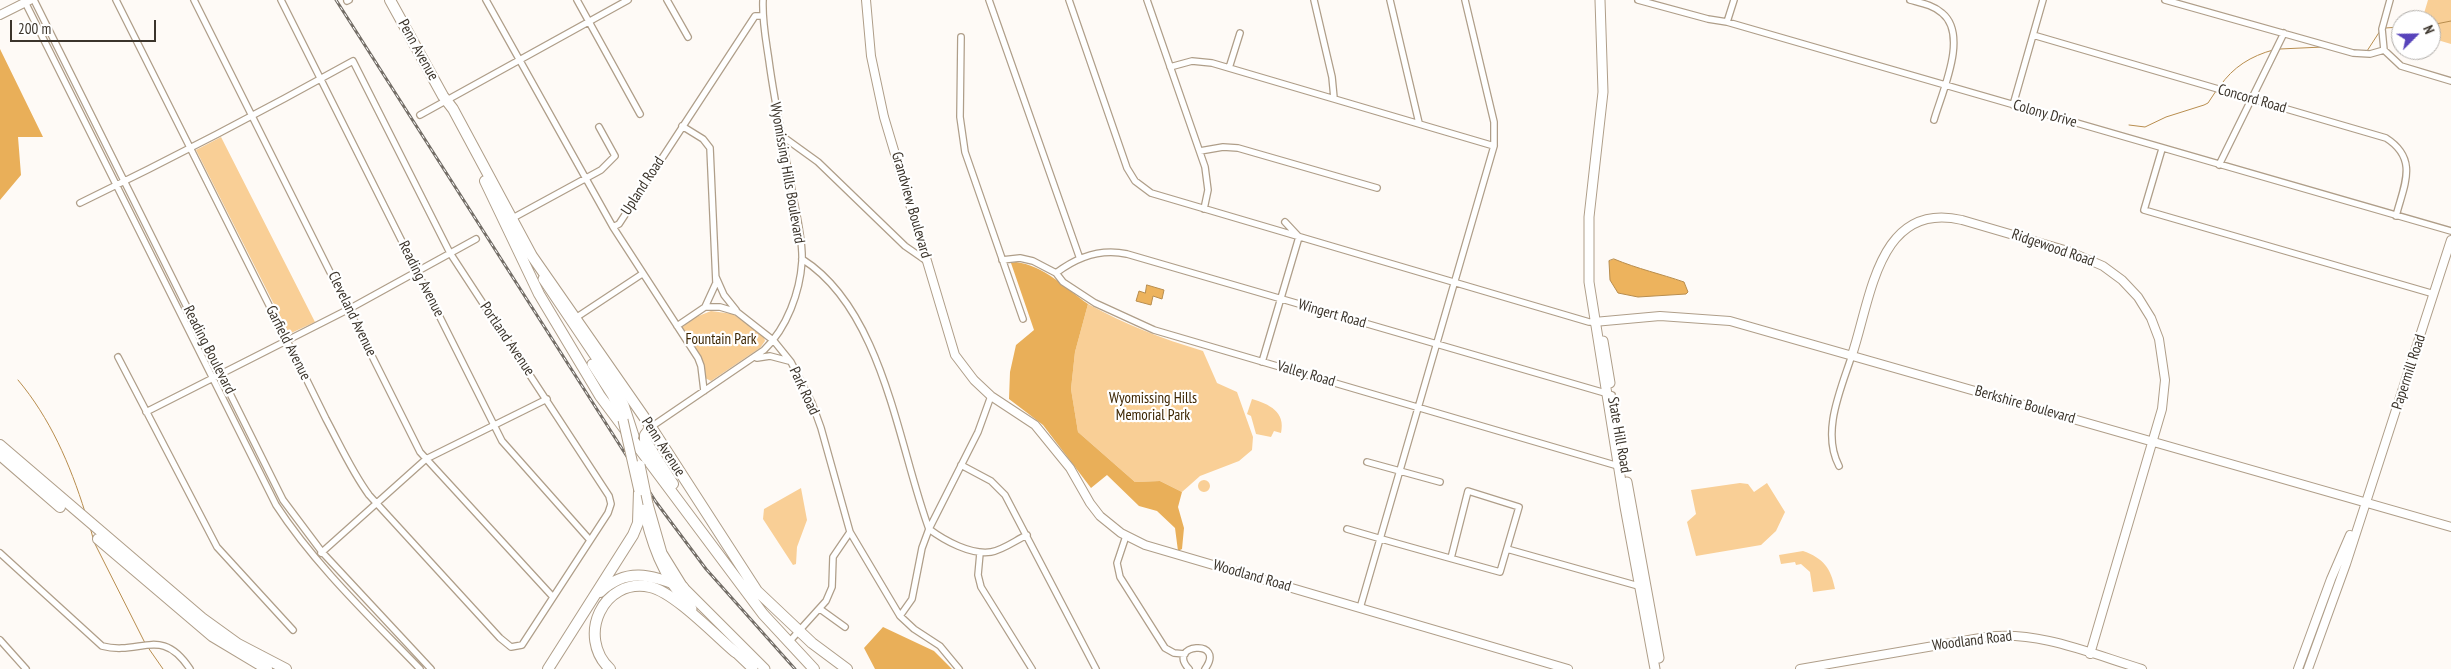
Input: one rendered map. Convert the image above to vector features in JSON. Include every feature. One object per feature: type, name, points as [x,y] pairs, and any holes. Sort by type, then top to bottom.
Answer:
[{"type":"highway","name":"Penn Avenue","points":[[390,0],[446,101],[449,112],[527,258],[540,294],[592,384],[763,614],[814,669]]},
{"type":"highway","name":"Penn Avenue","points":[[527,258],[574,318],[651,428],[757,591],[800,631],[847,669]]},
{"type":"highway","points":[[651,428],[645,435],[648,446],[708,541]]},
{"type":"highway","points":[[0,445],[202,618],[260,657],[286,669]]},
{"type":"highway","points":[[0,455],[187,616],[228,646],[267,669]]},
{"type":"highway","points":[[548,669],[633,535],[638,523],[639,491]]},
{"type":"highway","points":[[589,606],[604,588],[626,577],[653,576],[683,588]]},
{"type":"highway","points":[[610,669],[597,650],[594,634],[595,622],[599,612],[611,598],[623,590],[636,587],[650,587],[668,595],[735,652]]},
{"type":"main road","name":"Grandview Boulevard","points":[[866,0],[870,46],[876,81],[955,355],[974,380],[991,396]]},
{"type":"main road","name":"State Hill Road","points":[[1594,0],[1598,42],[1598,106],[1600,117]]},
{"type":"main road","name":"State Hill Road","points":[[1600,0],[1603,92],[1589,217],[1589,282],[1598,322],[1655,669]]},
{"type":"main road","points":[[0,15],[28,1]]},
{"type":"main road","name":"Ridgewood Road","points":[[1852,355],[1882,258],[1890,244],[1908,228],[1928,219],[1947,218],[2084,256],[2108,269],[2130,288],[2151,318],[2162,350],[2165,380],[2162,409],[2090,654]]},
{"type":"main road","name":"Papermill Road","points":[[2308,669],[2346,564],[2364,503],[2451,240]]},
{"type":"main road","name":"Penn Avenue","points":[[527,258],[604,382],[623,420],[655,552],[671,583],[687,604],[753,669]]},
{"type":"main road","name":"Penn Avenue","points":[[527,258],[618,392],[634,436],[648,504],[662,553],[683,588],[765,669]]},
{"type":"main road","name":"Berkshire Boulevard","points":[[1598,322],[1660,316],[1716,319],[1852,355],[2451,527]]},
{"type":"main road","name":"Woodland Road","points":[[991,396],[1035,425],[1070,468],[1094,508],[1107,522],[1126,536],[1145,545],[1568,669]]},
{"type":"main road","name":"Papermill Road","points":[[2298,669],[2331,579],[2364,503]]},
{"type":"main road","name":"State Hill Road","points":[[1643,587],[1661,669]]},
{"type":"main road","name":"Woodland Road","points":[[1800,669],[1996,635],[2029,637],[2142,669]]},
{"type":"street","name":"Garfield Avenue","points":[[116,0],[352,470],[377,503],[500,638],[514,648]]},
{"type":"street","name":"Cleveland Avenue","points":[[194,0],[420,452],[553,598]]},
{"type":"street","name":"Reading Avenue","points":[[281,0],[494,426],[509,452],[589,539]]},
{"type":"street","points":[[486,0],[613,227]]},
{"type":"street","points":[[577,0],[640,114]]},
{"type":"street","points":[[420,115],[628,0]]},
{"type":"street","points":[[667,0],[688,37]]},
{"type":"street","name":"Wyomissing Hills Boulevard","points":[[651,428],[754,358],[774,341],[793,302],[802,259],[762,16],[763,0]]},
{"type":"street","points":[[989,0],[1080,259]]},
{"type":"street","points":[[1069,0],[1130,175],[1140,186],[1151,193],[1589,322],[1598,322]]},
{"type":"street","points":[[1147,0],[1200,151],[1208,182],[1204,209]]},
{"type":"street","points":[[1314,0],[1332,77],[1334,98]]},
{"type":"street","points":[[1390,0],[1418,123]]},
{"type":"street","points":[[1360,608],[1494,146],[1494,122],[1465,0]]},
{"type":"street","name":"Colony Drive","points":[[1642,0],[1718,22],[1727,22],[2162,150],[2211,160],[2219,165],[2451,231]]},
{"type":"street","points":[[1727,22],[1734,0]]},
{"type":"street","points":[[1910,0],[1933,7],[1943,14],[1952,27],[1955,45],[1934,120]]},
{"type":"street","points":[[2013,105],[2043,0]]},
{"type":"street","points":[[2166,0],[2353,53],[2370,54],[2384,50]]},
{"type":"street","points":[[2390,0],[2382,29],[2384,50],[2402,66],[2451,81]]},
{"type":"street","name":"Reading Boulevard","points":[[28,1],[124,181],[283,500],[322,552],[431,669]]},
{"type":"street","name":"Reading Boulevard","points":[[28,1],[115,186],[276,505],[316,558],[420,669]]},
{"type":"street","name":"Upland Road","points":[[704,391],[701,366],[613,227],[619,224],[755,16],[762,16]]},
{"type":"street","points":[[1229,68],[1240,33]]},
{"type":"street","points":[[2219,165],[2284,34]]},
{"type":"street","name":"Concord Road","points":[[2033,35],[2376,134],[2394,143],[2404,156],[2407,170],[2396,216]]},
{"type":"street","points":[[961,37],[960,98],[963,140],[970,171],[1023,319]]},
{"type":"street","name":"Portland Avenue","points":[[320,79],[353,61],[450,253],[609,496],[611,504],[608,513],[589,539],[526,640],[514,648]]},
{"type":"street","points":[[1170,67],[1197,61],[1229,68],[1494,146]]},
{"type":"street","points":[[80,203],[253,117],[320,79]]},
{"type":"street","points":[[677,326],[705,307],[712,294],[716,276],[710,148],[703,139],[682,126]]},
{"type":"street","points":[[508,221],[601,170],[615,156],[599,127]]},
{"type":"street","points":[[782,136],[818,162],[905,246],[928,262]]},
{"type":"street","points":[[1200,151],[1223,147],[1238,148],[1377,188]]},
{"type":"street","points":[[2162,150],[2144,210],[2434,294]]},
{"type":"street","points":[[1285,222],[1299,237]]},
{"type":"street","points":[[1262,362],[1299,237]]},
{"type":"street","points":[[146,412],[349,309],[476,239]]},
{"type":"street","name":"Wingert Road","points":[[1056,273],[1069,263],[1099,252],[1114,251],[1609,395]]},
{"type":"street","points":[[802,259],[819,271],[839,294],[871,350],[888,392],[910,473],[929,529],[965,549],[980,553],[993,552],[1027,535]]},
{"type":"street","name":"Valley Road","points":[[1002,260],[1025,259],[1056,273],[1062,282],[1081,295],[1154,330],[1621,466]]},
{"type":"street","points":[[574,318],[642,274]]},
{"type":"street","points":[[716,276],[724,295],[737,312]]},
{"type":"street","name":"Park Road","points":[[705,307],[720,307],[737,312],[774,341],[791,362],[800,376],[821,428],[850,532],[900,616],[914,629],[940,646],[959,669]]},
{"type":"street","points":[[1839,466],[1832,443],[1832,424],[1852,355]]},
{"type":"street","points":[[754,358],[770,356],[791,362]]},
{"type":"street","points":[[118,357],[217,547],[293,630]]},
{"type":"street","points":[[900,616],[912,599],[922,548],[929,529],[986,413],[991,396]]},
{"type":"street","points":[[316,558],[426,459],[547,399]]},
{"type":"street","points":[[1367,462],[1440,482]]},
{"type":"street","points":[[961,465],[991,481],[1008,501],[1096,669]]},
{"type":"street","points":[[1347,528],[1381,539],[1500,572],[1519,507],[1468,492],[1451,558]]},
{"type":"street","points":[[788,642],[820,609],[832,587],[833,557],[850,532]]},
{"type":"street","points":[[1126,536],[1117,563],[1120,577],[1165,648],[1174,653],[1185,654]]},
{"type":"street","points":[[1507,548],[1643,587]]},
{"type":"street","points":[[0,553],[102,646],[118,649],[163,644],[177,652],[190,669]]},
{"type":"street","points":[[980,553],[978,575],[981,586],[1032,669]]},
{"type":"street","points":[[820,609],[845,627]]},
{"type":"street","points":[[0,640],[26,669]]},
{"type":"street","points":[[1189,669],[1185,663],[1185,654],[1192,647],[1204,649],[1210,659],[1205,669]]},
{"type":"green space","points":[[2428,0],[2451,0],[2451,44],[2441,41],[2441,10],[2425,10]]},
{"type":"green space","points":[[221,137],[315,322],[289,334],[196,150]]},
{"type":"green space","name":"Wyomissing Hills Memorial Park","points":[[1088,304],[1144,331],[1203,351],[1217,383],[1237,392],[1253,437],[1252,450],[1239,461],[1200,476],[1182,492],[1160,481],[1135,482],[1078,432],[1071,389],[1075,352]]},
{"type":"green space","name":"Fountain Park","points":[[711,311],[733,314],[764,337],[765,341],[760,348],[711,381],[705,378],[681,328],[696,317]]},
{"type":"green space","points":[[1252,399],[1270,406],[1279,414],[1282,426],[1281,433],[1274,431],[1271,437],[1256,434],[1251,416],[1247,414]]},
{"type":"green space","points":[[1202,480],[1206,480],[1210,486],[1206,492],[1202,492],[1198,488],[1198,484]]},
{"type":"green space","points":[[1740,483],[1748,484],[1754,492],[1767,483],[1785,512],[1776,531],[1761,545],[1696,556],[1687,522],[1696,514],[1691,490]]},
{"type":"green space","points":[[801,488],[807,520],[797,547],[796,564],[793,565],[763,519],[764,509]]},
{"type":"green space","points":[[1803,551],[1816,557],[1825,565],[1831,575],[1835,589],[1813,592],[1810,572],[1801,564],[1796,565],[1795,562],[1781,564],[1779,555]]},
{"type":"shaded area","points":[[0,49],[43,137],[18,137],[21,175],[0,200]]},
{"type":"shaded area","points":[[1614,259],[1684,282],[1688,292],[1686,294],[1638,297],[1618,293],[1610,280],[1609,261]]},
{"type":"shaded area","points":[[1011,263],[1026,264],[1045,273],[1088,304],[1075,352],[1071,389],[1078,432],[1135,482],[1160,481],[1182,492],[1178,507],[1184,528],[1182,549],[1178,551],[1175,528],[1157,511],[1139,506],[1107,475],[1091,488],[1043,425],[1009,399],[1010,372],[1016,345],[1034,330]]},
{"type":"shaded area","points":[[1147,285],[1164,290],[1162,299],[1153,296],[1151,305],[1136,301],[1139,291],[1145,293]]},
{"type":"shaded area","points":[[883,627],[934,651],[952,669],[875,669],[864,648]]},
{"type":"waterway","points":[[2441,23],[2451,21]]},
{"type":"waterway","points":[[2385,28],[2391,28]]},
{"type":"waterway","points":[[2367,51],[2380,31]]},
{"type":"waterway","points":[[2280,49],[2323,47]]},
{"type":"waterway","points":[[2220,86],[2243,63],[2257,55],[2273,50]]},
{"type":"waterway","points":[[2129,125],[2145,127],[2166,117],[2204,105],[2208,103],[2216,91]]},
{"type":"waterway","points":[[18,380],[40,410],[58,442],[73,476],[85,512]]},
{"type":"waterway","points":[[90,527],[93,538]]},
{"type":"waterway","points":[[94,542],[145,643]]},
{"type":"waterway","points":[[147,646],[163,669]]},
{"type":"railway","points":[[336,0],[656,502],[706,569],[795,669]]}]
